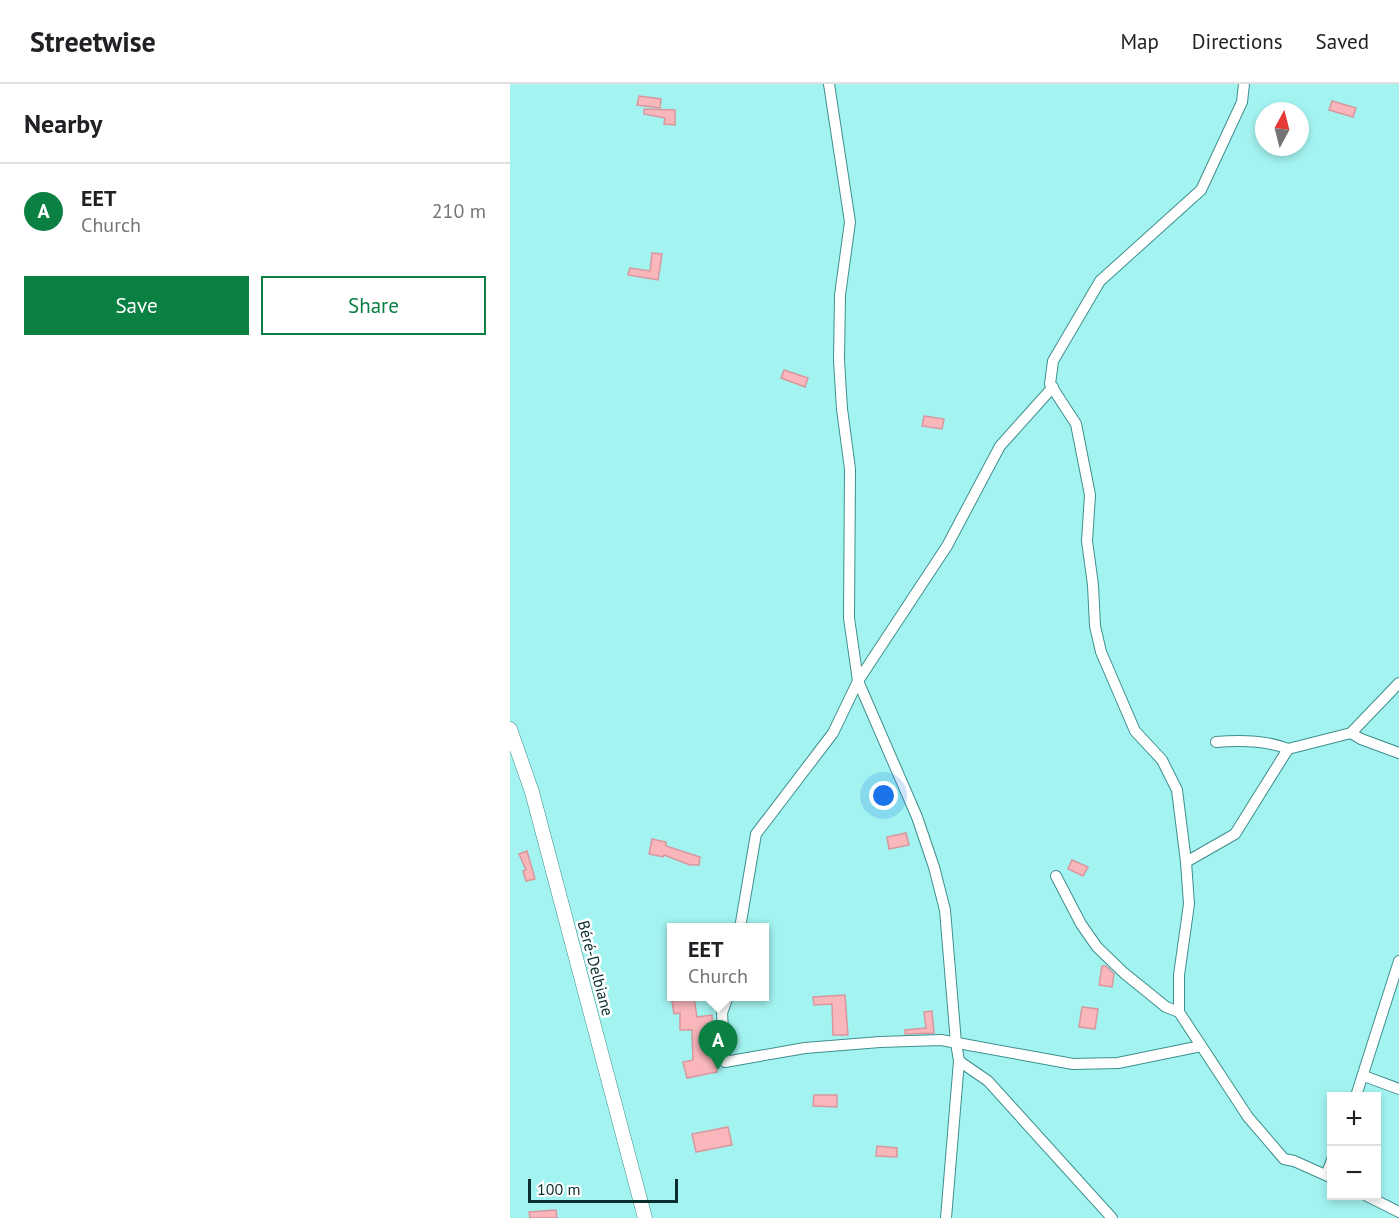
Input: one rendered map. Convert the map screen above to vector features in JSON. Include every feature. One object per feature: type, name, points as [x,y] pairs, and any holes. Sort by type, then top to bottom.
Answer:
[{"type":"street","points":[[829,84],[850,222],[840,295],[839,360],[842,409],[850,469],[849,618],[858,681],[916,817],[934,867],[945,910],[959,1061],[946,1218]]},
{"type":"street","points":[[1245,84],[1242,102],[1201,189],[1100,281],[1053,361],[1050,384],[1076,424],[1090,495],[1087,541],[1093,585],[1095,626],[1101,652],[1135,730],[1162,760],[1177,790],[1189,904],[1179,975],[1179,1012],[1248,1117],[1284,1159],[1327,1175]]},
{"type":"street","points":[[741,923],[756,834],[833,734],[858,681],[947,546],[1000,446],[1053,387]]},
{"type":"street","points":[[1216,741],[1238,741],[1288,748],[1352,733],[1399,683]]},
{"type":"street","name":"Béré-Delbiane","points":[[510,729],[532,792],[645,1218]]},
{"type":"street","points":[[1352,733],[1360,739],[1399,753]]},
{"type":"street","points":[[1186,862],[1235,834],[1288,748]]},
{"type":"street","points":[[1056,876],[1081,924],[1097,947],[1124,974],[1166,1007],[1179,1012]]},
{"type":"street","points":[[1358,1092],[1399,961]]},
{"type":"street","points":[[727,1001],[723,1013],[725,1062],[804,1048],[941,1040],[1073,1064],[1118,1063],[1201,1046]]},
{"type":"street","points":[[959,1061],[988,1081],[1112,1218]]},
{"type":"street","points":[[1364,1076],[1399,1089]]},
{"type":"street","points":[[1375,1200],[1399,1212]]},
{"type":"building","points":[[639,96],[661,99],[660,108],[637,105]]},
{"type":"building","points":[[1332,101],[1356,108],[1353,117],[1329,110]]},
{"type":"building","points":[[644,109],[675,110],[675,125],[664,124],[665,118],[644,114]]},
{"type":"building","points":[[652,253],[662,254],[658,280],[628,275],[630,268],[650,271]]},
{"type":"building","points":[[784,370],[808,378],[805,387],[781,378]]},
{"type":"building","points":[[924,416],[944,419],[942,429],[922,426]]},
{"type":"building","points":[[906,833],[909,845],[889,849],[887,837]]},
{"type":"building","points":[[652,839],[666,842],[666,846],[700,857],[699,865],[690,865],[664,855],[663,857],[649,854]]},
{"type":"building","points":[[527,851],[535,879],[526,881],[523,871],[526,870],[519,854]]},
{"type":"building","points":[[1072,860],[1088,867],[1083,876],[1068,869]]},
{"type":"building","points":[[1102,966],[1106,966],[1114,974],[1112,987],[1099,985]]},
{"type":"building","points":[[845,995],[848,1035],[833,1035],[832,1004],[814,1005],[813,997]]},
{"type":"building","points":[[672,1001],[694,1001],[697,1017],[712,1015],[713,1051],[717,1072],[687,1078],[683,1062],[693,1060],[692,1030],[680,1030],[680,1013],[674,1014]]},
{"type":"building","points":[[1082,1007],[1098,1009],[1095,1029],[1079,1027]]},
{"type":"building","points":[[932,1011],[934,1033],[905,1034],[905,1030],[926,1028],[924,1012]]},
{"type":"building","points":[[814,1095],[837,1095],[837,1107],[813,1106]]},
{"type":"building","points":[[728,1127],[732,1145],[696,1152],[692,1134]]},
{"type":"building","points":[[877,1146],[897,1148],[897,1157],[876,1156]]},
{"type":"building","points":[[556,1210],[557,1218],[530,1218],[529,1212]]},
{"type":"place","name":"EET","points":[[718,1070]]}]
